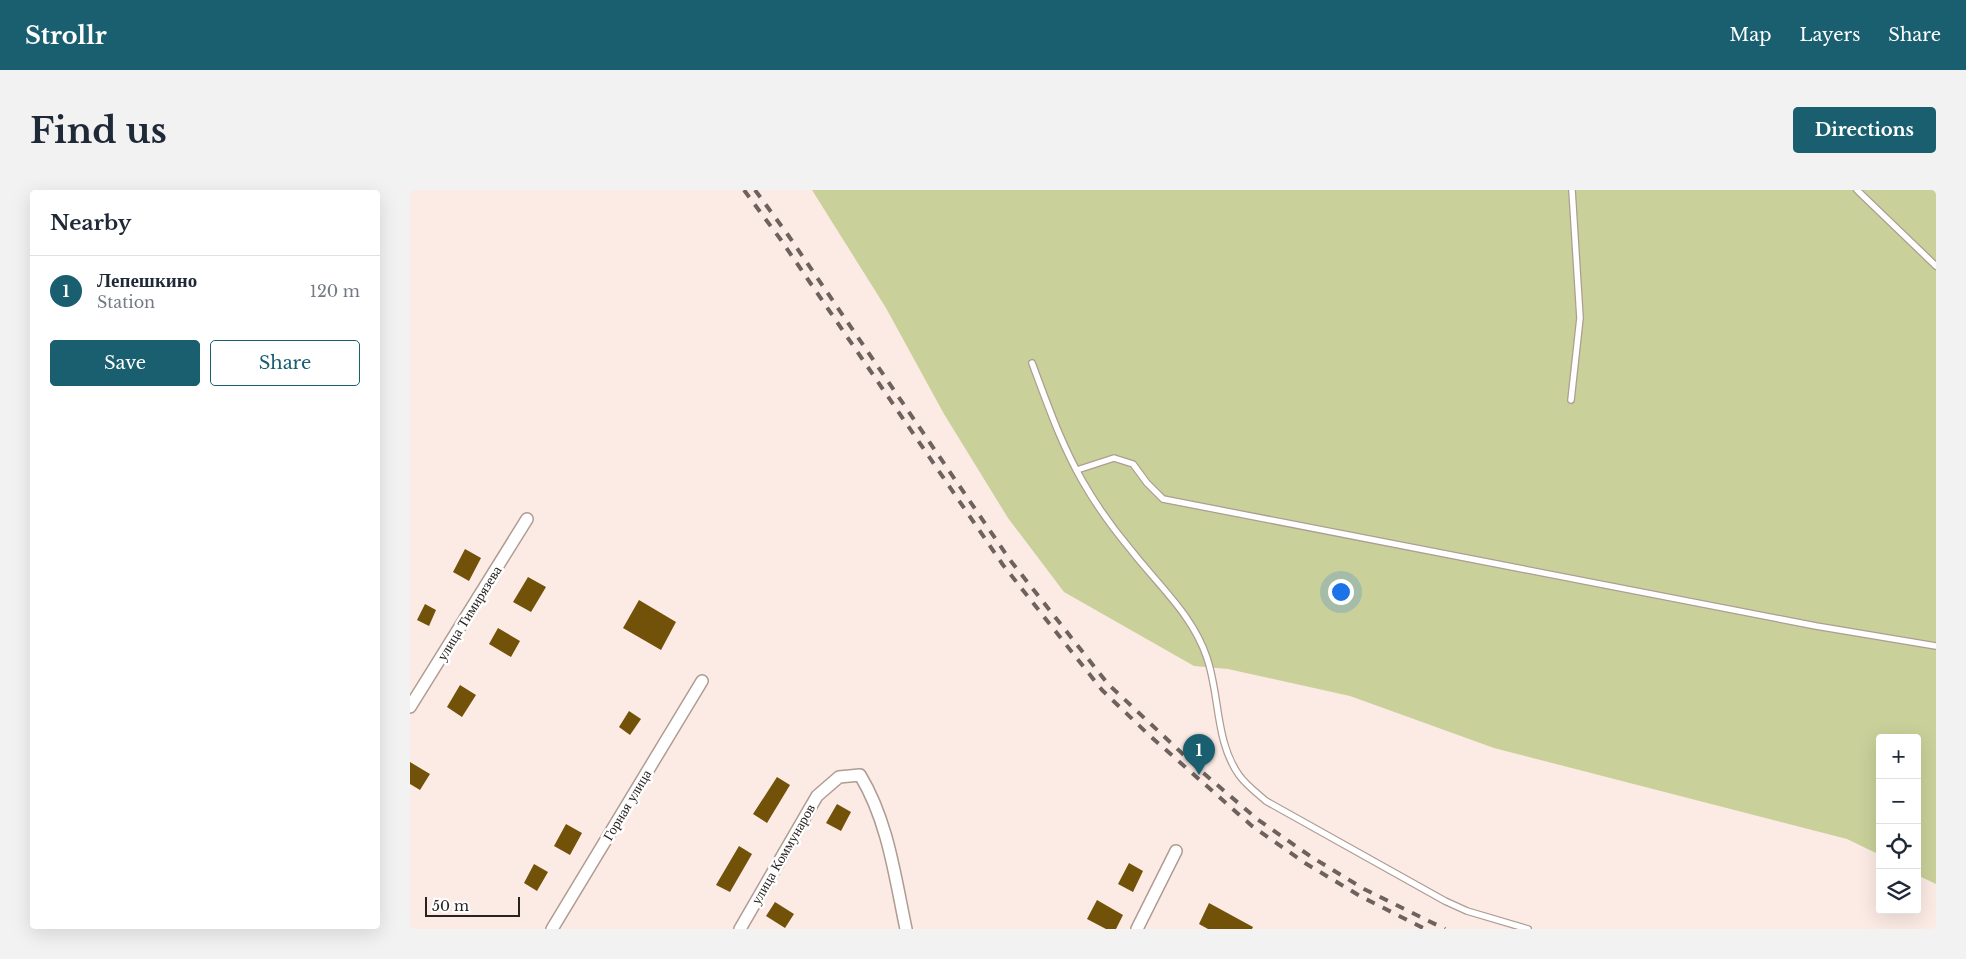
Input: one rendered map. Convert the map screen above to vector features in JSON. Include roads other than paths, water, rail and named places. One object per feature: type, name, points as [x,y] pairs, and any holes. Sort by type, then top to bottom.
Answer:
[{"type":"street","name":"улица Тимирязева","points":[[410,707],[527,518]]},
{"type":"street","name":"Горная улица","points":[[552,929],[702,682]]},
{"type":"street","name":"улица Коммунаров","points":[[740,929],[817,796],[839,777],[860,775],[869,791],[887,838],[906,929]]},
{"type":"street","points":[[1136,929],[1176,851]]},
{"type":"lane","points":[[1571,400],[1580,318],[1572,190]]},
{"type":"lane","points":[[1856,190],[1936,266]]},
{"type":"lane","points":[[1032,363],[1058,432],[1083,483],[1131,551],[1160,583],[1197,635],[1207,658],[1219,712],[1222,736],[1229,756],[1239,775],[1266,801],[1445,901],[1467,911],[1528,929]]},
{"type":"lane","points":[[1077,470],[1114,458],[1133,464],[1163,500],[1816,626],[1936,646]]},
{"type":"railway","points":[[744,190],[781,240],[1003,565],[1102,690],[1149,735],[1252,826],[1305,863],[1360,896],[1425,929]]},
{"type":"railway","points":[[755,190],[788,235],[1010,560],[1108,684],[1201,771],[1257,819],[1310,856],[1364,889],[1445,929]]},
{"type":"place","name":"Лепешкино","points":[[1199,775]]}]
